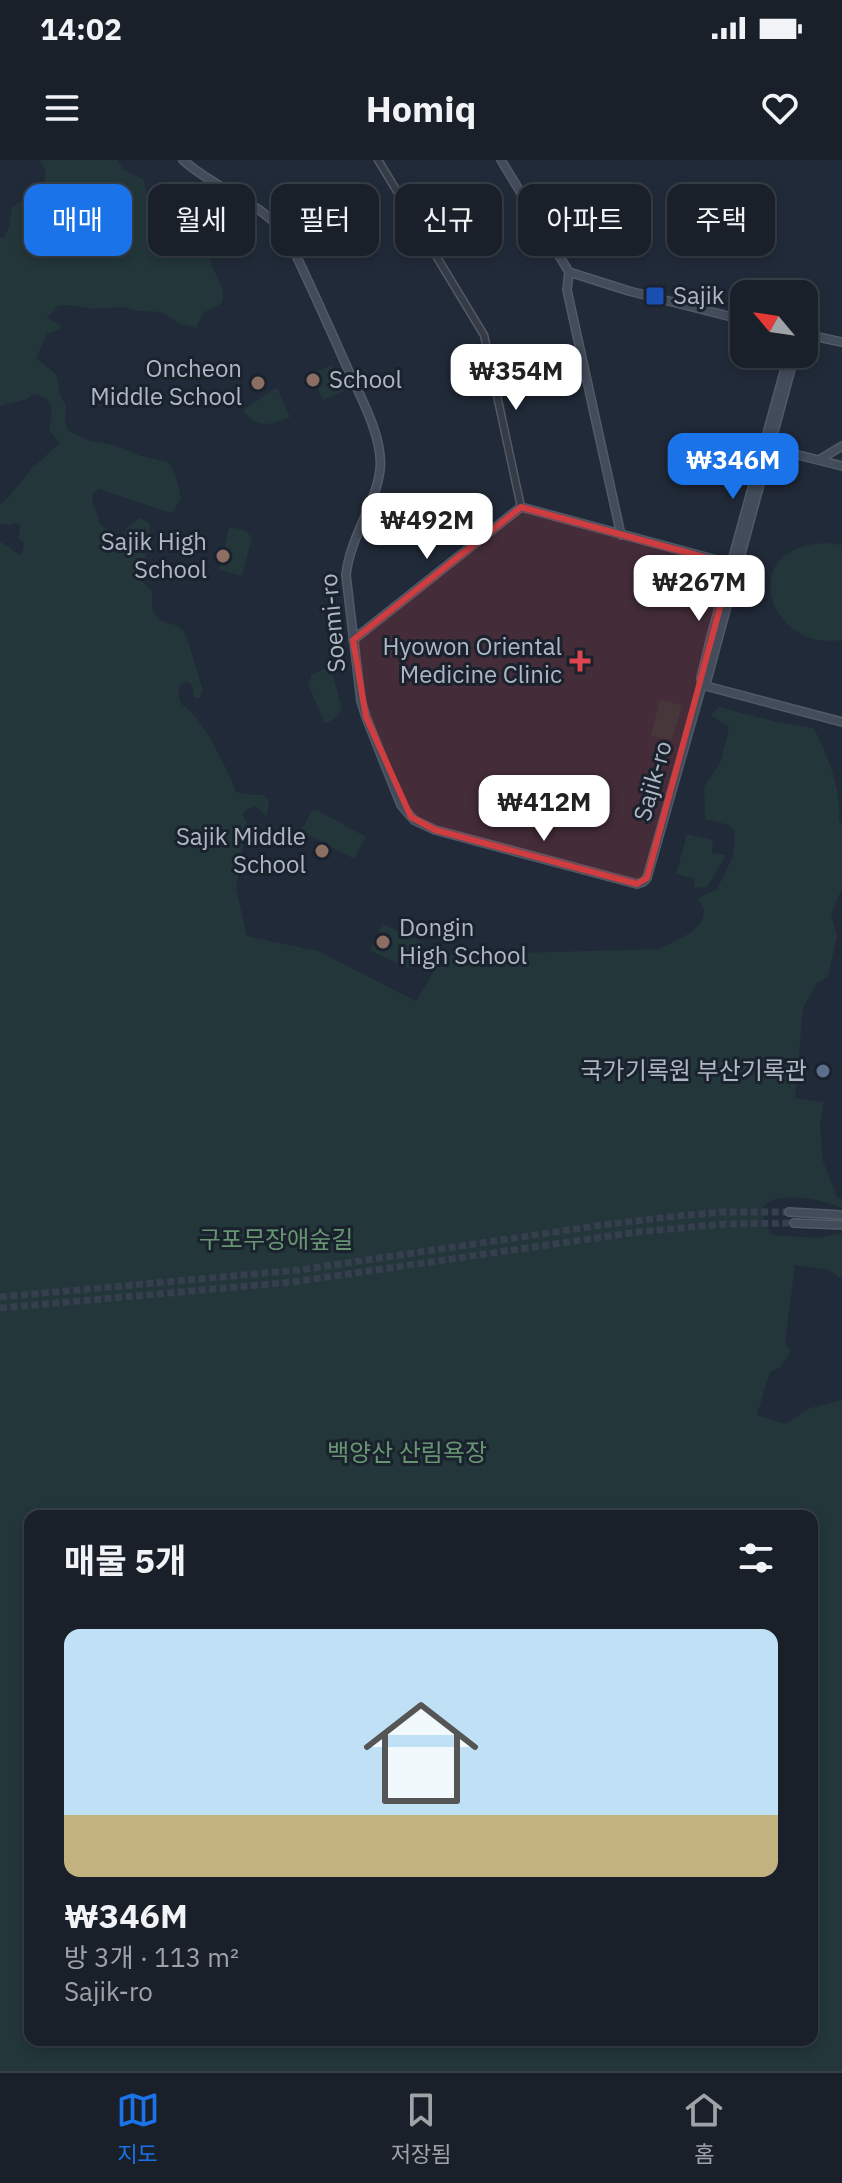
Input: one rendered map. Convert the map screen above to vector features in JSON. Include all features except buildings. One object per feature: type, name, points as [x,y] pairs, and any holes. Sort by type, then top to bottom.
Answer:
[{"type":"main road","name":"Soemi-ro","points":[[183,160],[201,175],[260,208],[276,221],[287,236],[359,393],[375,436],[381,458],[378,481],[347,560],[346,575],[361,701],[404,809],[414,820],[435,830],[637,884]]},
{"type":"main road","points":[[501,160],[569,272],[567,290],[621,535]]},
{"type":"main road","points":[[569,272],[730,316]]},
{"type":"main road","points":[[818,337],[841,343]]},
{"type":"main road","name":"Sajik-ro","points":[[768,447],[786,368]]},
{"type":"main road","name":"Sajik-ro","points":[[702,685],[707,680],[735,565],[791,368]]},
{"type":"main road","points":[[819,460],[842,446]]},
{"type":"main road","points":[[768,447],[842,466]]},
{"type":"main road","points":[[353,640],[521,507],[735,565]]},
{"type":"main road","points":[[608,531],[618,522]]},
{"type":"main road","points":[[715,560],[723,571],[725,589]]},
{"type":"main road","name":"Sajik-ro","points":[[637,884],[647,878],[702,685],[701,678],[725,589],[735,565]]},
{"type":"main road","points":[[702,685],[842,722]]},
{"type":"main road","points":[[789,1212],[842,1215]]},
{"type":"main road","points":[[794,1223],[842,1225]]},
{"type":"street","points":[[378,160],[484,335],[521,507]]},
{"type":"highlighted area","points":[[521,507],[715,560],[725,589],[647,878],[637,884],[435,830],[411,817],[366,717],[353,640]]},
{"type":"green space","name":"구포무장애숲길","points":[[40,160],[117,160],[124,170],[143,179],[148,195],[148,256],[209,256],[223,290],[222,303],[203,313],[197,328],[180,324],[161,312],[124,307],[93,309],[58,306],[47,318],[62,326],[47,334],[36,358],[56,374],[61,398],[66,404],[65,423],[69,431],[87,440],[168,462],[176,475],[181,498],[171,513],[99,489],[92,499],[100,524],[122,539],[128,526],[140,518],[149,523],[141,580],[152,591],[152,609],[159,620],[183,630],[203,690],[200,698],[194,698],[192,685],[187,681],[180,685],[178,693],[181,704],[206,731],[236,792],[263,795],[269,800],[267,817],[256,806],[242,814],[247,822],[236,888],[247,936],[318,951],[416,1001],[444,955],[659,949],[692,932],[702,921],[704,910],[698,898],[717,889],[733,856],[735,832],[729,825],[705,819],[704,787],[721,761],[729,727],[710,715],[719,707],[814,728],[824,749],[836,784],[842,824],[842,888],[831,914],[837,936],[828,977],[817,983],[803,1008],[795,1098],[824,1102],[820,1125],[823,1161],[837,1197],[842,1199],[842,1208],[812,1199],[789,1197],[768,1203],[761,1209],[773,1235],[818,1238],[842,1233],[842,1279],[829,1270],[795,1265],[785,1343],[791,1351],[781,1367],[770,1372],[757,1415],[785,1424],[810,1408],[842,1400],[842,2071],[0,2071],[0,541],[20,555],[24,543],[19,538],[20,526],[16,523],[0,524],[0,504],[32,468],[60,443],[49,430],[51,406],[45,398],[33,394],[27,399],[0,406],[0,237],[4,238],[9,227],[12,207],[24,198],[24,256],[132,256],[132,184],[43,184],[46,172]]},
{"type":"green space","points":[[332,365],[344,391],[323,400],[311,374]]},
{"type":"green space","points":[[277,387],[290,417],[264,424],[253,421],[243,410]]},
{"type":"green space","points":[[229,527],[244,530],[252,537],[242,576],[219,570]]},
{"type":"green space","points":[[826,543],[842,545],[842,640],[816,640],[795,631],[780,616],[772,597],[771,578],[779,561],[797,548]]},
{"type":"green space","points":[[331,666],[342,711],[325,724],[307,682],[311,675]]},
{"type":"green space","points":[[660,700],[682,705],[672,740],[651,736]]},
{"type":"green space","points":[[312,810],[366,837],[354,859],[301,831]]},
{"type":"green space","points":[[687,834],[713,840],[712,853],[726,855],[707,887],[694,888],[695,879],[676,874]]},
{"type":"green space","points":[[382,924],[423,942],[411,969],[370,951]]},
{"type":"tunnel","points":[[0,1297],[299,1270],[677,1216],[789,1212]]},
{"type":"tunnel","points":[[0,1308],[293,1282],[637,1232],[725,1224],[794,1223]]},
{"type":"place","name":"Sajik","points":[[655,296]]},
{"type":"place","name":"School","points":[[313,380]]},
{"type":"place","name":"Oncheon Middle School","points":[[258,383]]},
{"type":"place","name":"Sajik High School","points":[[223,556]]},
{"type":"place","name":"Hyowon Oriental Medicine Clinic","points":[[580,661]]},
{"type":"place","name":"Sajik Middle School","points":[[322,851]]},
{"type":"place","name":"Dongin High School","points":[[383,942]]},
{"type":"place","name":"국가기록원 부산기록관","points":[[823,1071]]},
{"type":"park label","name":"백양산 산림욕장","points":[[407,1453]]}]
